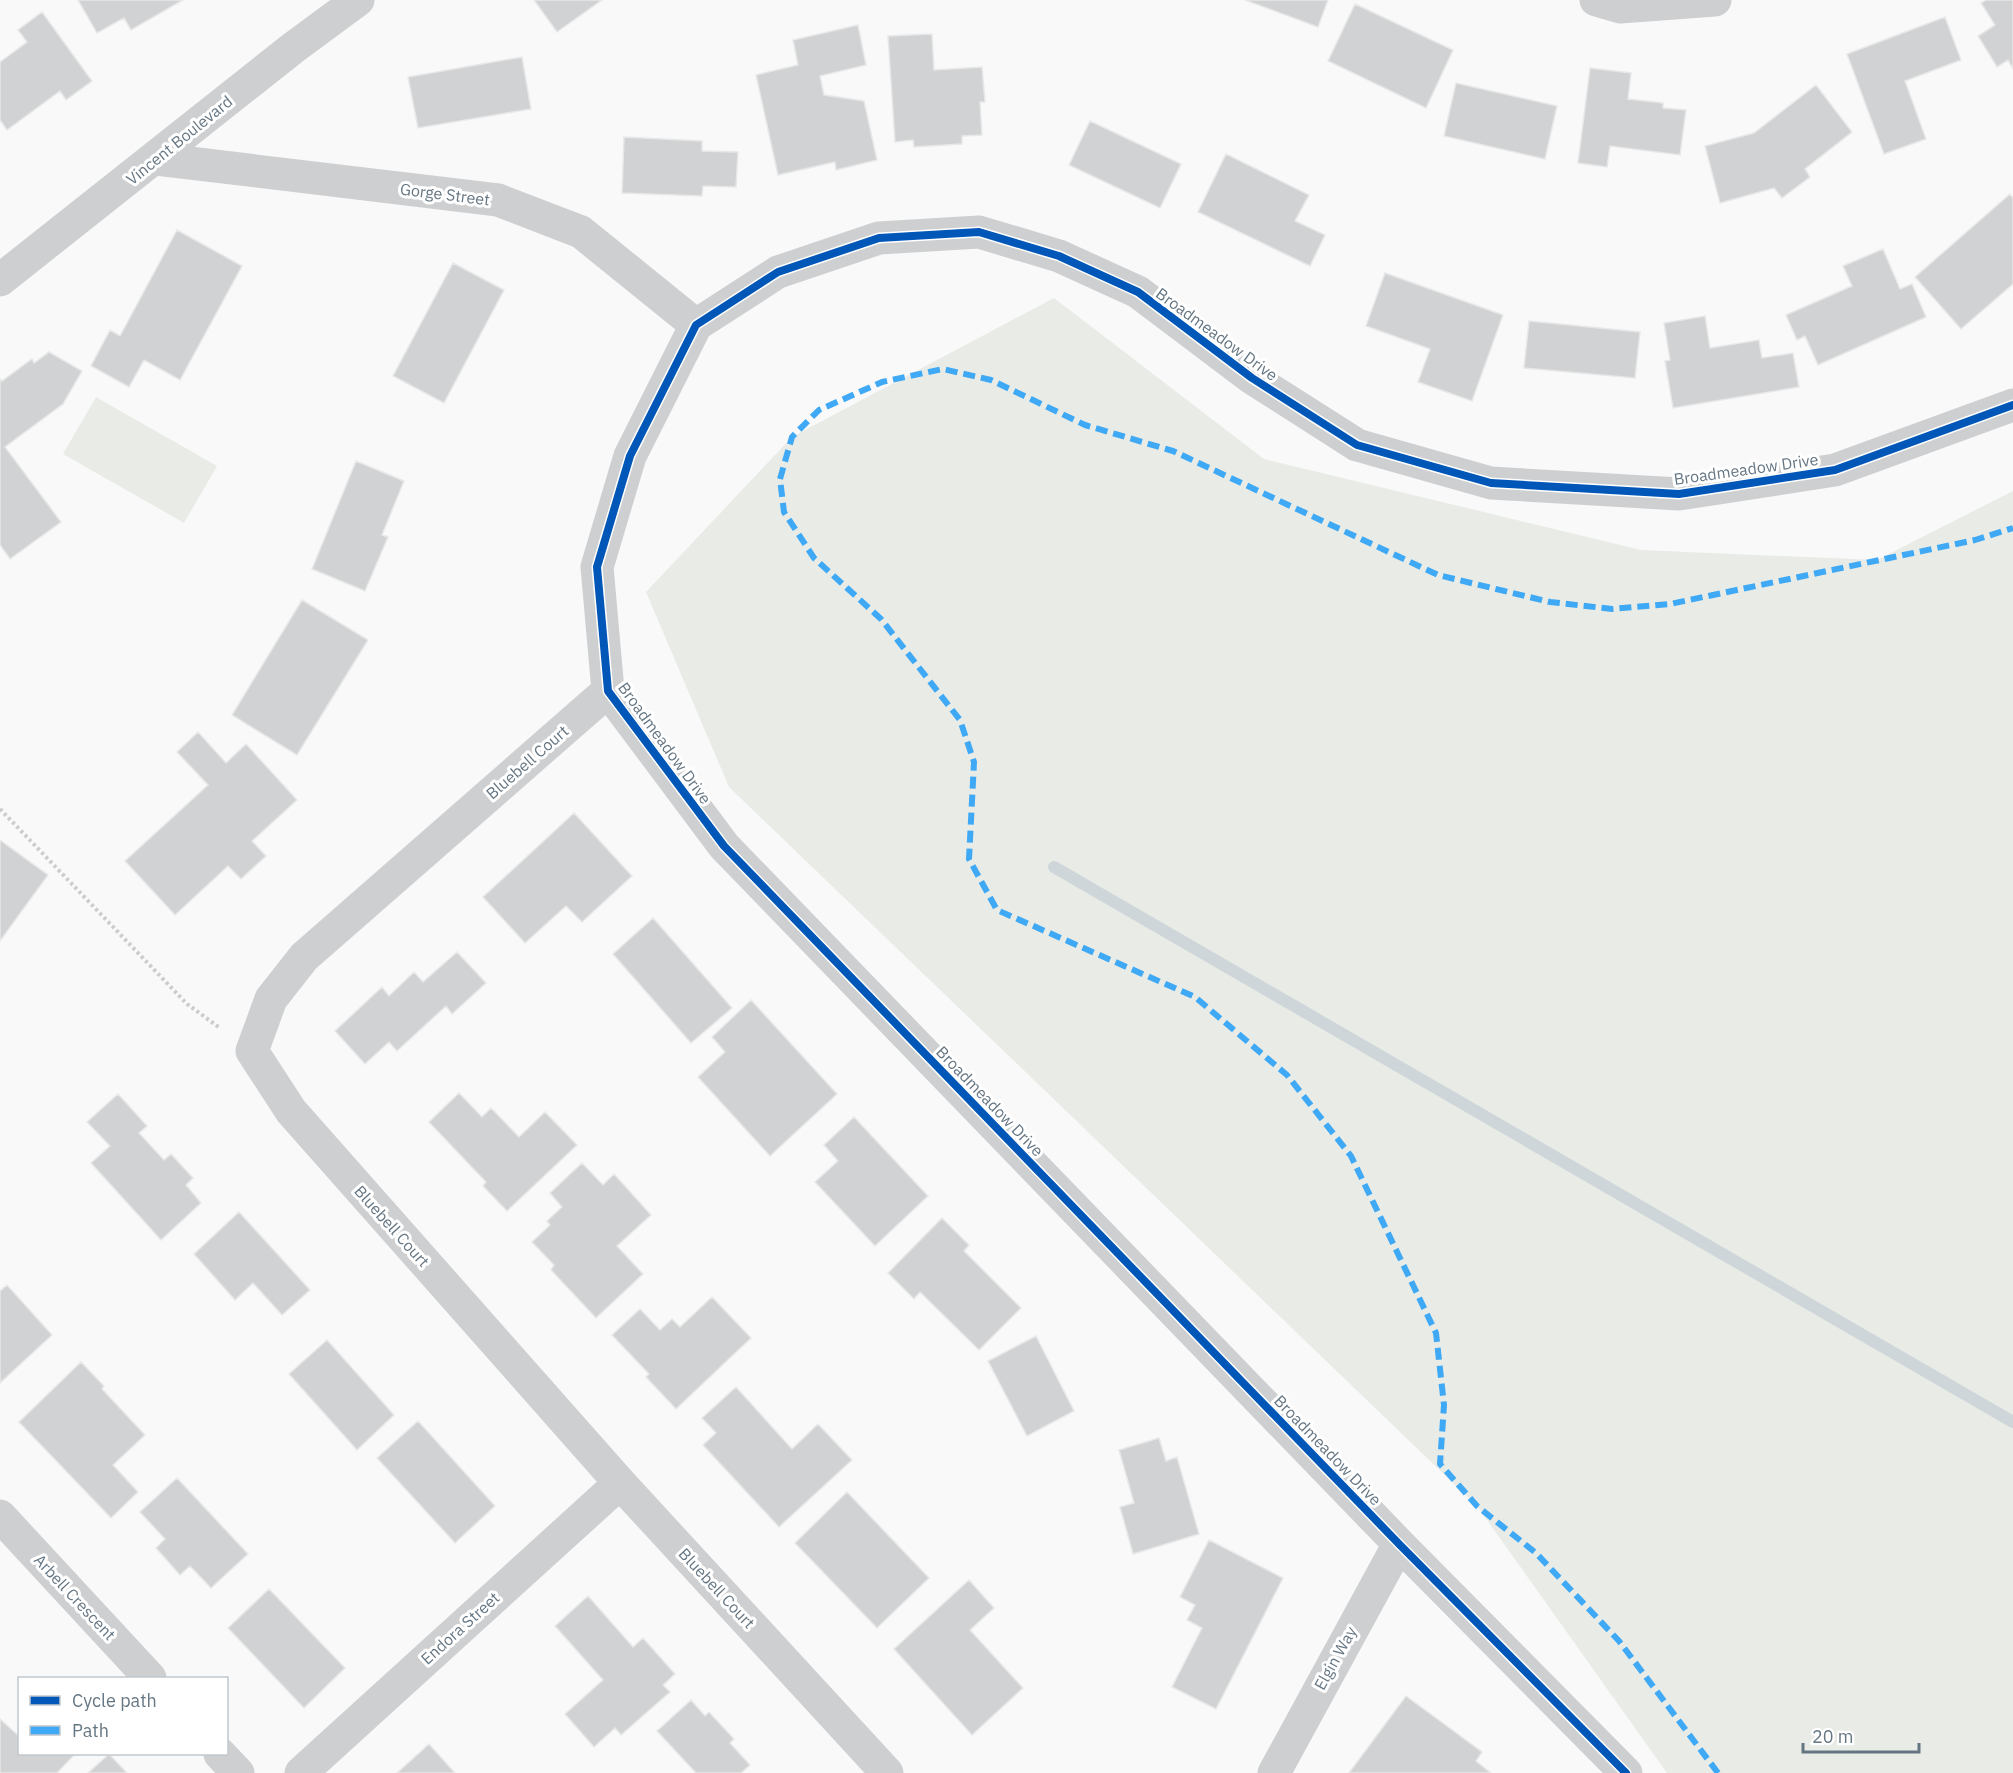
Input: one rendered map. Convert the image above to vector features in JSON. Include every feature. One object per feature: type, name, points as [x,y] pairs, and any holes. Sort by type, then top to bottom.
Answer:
[{"type":"street","name":"Vincent Boulevard","points":[[0,280],[156,159],[293,48],[358,0]]},
{"type":"street","points":[[1596,0],[1620,7],[1712,0]]},
{"type":"street","name":"Gorge Street","points":[[156,159],[498,200],[581,232],[696,325]]},
{"type":"street","name":"Broadmeadow Drive","points":[[1626,1773],[1399,1544],[724,846],[608,691],[597,567],[630,456],[696,325],[778,272],[879,238],[979,232],[1059,256],[1138,292],[1252,378],[1357,445],[1491,483],[1679,494],[1835,470],[2013,405]]},
{"type":"street","name":"Bluebell Court","points":[[608,691],[304,957],[271,999],[252,1051],[291,1112],[620,1483],[887,1773]]},
{"type":"street","name":"Endora Street","points":[[301,1773],[620,1483]]},
{"type":"street","name":"Arbell Crescent","points":[[0,1516],[149,1677]]},
{"type":"street","name":"Elgin Way","points":[[1274,1773],[1399,1544]]},
{"type":"street","points":[[221,1755],[238,1773]]},
{"type":"path","points":[[0,809],[187,1004],[252,1051]]},
{"type":"shaded area","points":[[1054,298],[1264,459],[1641,550],[1877,560],[2013,491],[2013,1773],[1667,1773],[1477,1506],[729,787],[646,592],[792,437]]},
{"type":"shaded area","points":[[96,397],[217,466],[184,523],[63,454]]},
{"type":"building","points":[[78,0],[183,0],[131,30],[124,18],[97,33]]},
{"type":"building","points":[[534,0],[602,0],[557,32]]},
{"type":"building","points":[[1245,0],[1328,0],[1318,27]]},
{"type":"building","points":[[1986,0],[2013,0],[2013,69],[2008,60],[1997,67],[1978,36],[1995,25],[1981,3]]},
{"type":"building","points":[[1355,4],[1453,50],[1426,108],[1328,61]]},
{"type":"building","points":[[42,12],[92,81],[66,100],[60,91],[7,130],[0,120],[0,62],[27,42],[18,30]]},
{"type":"building","points":[[1945,17],[1961,60],[1905,81],[1926,139],[1884,154],[1847,54]]},
{"type":"building","points":[[858,25],[866,65],[820,76],[824,95],[864,101],[877,160],[836,170],[835,162],[778,175],[756,75],[798,65],[793,40]]},
{"type":"building","points":[[932,34],[934,70],[982,67],[985,102],[980,102],[982,135],[962,136],[962,144],[914,147],[913,140],[895,142],[888,36]]},
{"type":"building","points":[[522,57],[531,109],[418,128],[408,77]]},
{"type":"building","points":[[1590,68],[1631,73],[1628,99],[1663,103],[1663,108],[1686,110],[1680,155],[1610,146],[1607,167],[1578,163]]},
{"type":"building","points":[[1456,83],[1557,106],[1545,159],[1444,136]]},
{"type":"building","points":[[1816,85],[1852,132],[1805,169],[1810,177],[1782,198],[1774,188],[1720,203],[1705,146],[1754,133]]},
{"type":"building","points":[[1090,121],[1181,164],[1160,208],[1069,165]]},
{"type":"building","points":[[624,137],[702,141],[702,151],[738,152],[736,187],[703,186],[702,196],[622,193]]},
{"type":"building","points":[[1226,154],[1309,195],[1295,221],[1325,235],[1310,266],[1198,212]]},
{"type":"building","points":[[2010,194],[2013,198],[2013,284],[1961,329],[1915,277]]},
{"type":"building","points":[[177,230],[242,266],[180,380],[144,360],[129,387],[91,366],[110,330],[120,336]]},
{"type":"building","points":[[1883,249],[1900,289],[1912,284],[1926,317],[1818,365],[1805,336],[1797,340],[1786,315],[1852,286],[1843,266]]},
{"type":"building","points":[[453,263],[504,290],[444,403],[393,376]]},
{"type":"building","points":[[1385,273],[1503,315],[1472,401],[1418,382],[1430,349],[1366,326]]},
{"type":"building","points":[[1705,316],[1710,348],[1759,340],[1762,358],[1793,353],[1799,387],[1673,408],[1665,361],[1670,360],[1664,323]]},
{"type":"building","points":[[1529,321],[1640,332],[1635,378],[1524,368]]},
{"type":"building","points":[[49,352],[82,371],[63,404],[5,447],[61,522],[10,559],[0,545],[0,379],[2,381],[32,359],[34,363]]},
{"type":"building","points":[[356,461],[404,481],[382,535],[388,537],[365,591],[312,569]]},
{"type":"building","points":[[302,600],[368,640],[297,755],[232,715]]},
{"type":"building","points":[[198,732],[226,763],[246,744],[297,800],[252,841],[266,856],[241,879],[228,866],[175,915],[125,861],[208,785],[177,752]]},
{"type":"building","points":[[574,813],[632,876],[582,922],[566,906],[525,943],[483,897]]},
{"type":"building","points":[[0,840],[48,875],[0,941]]},
{"type":"building","points":[[653,918],[732,1008],[691,1043],[613,954]]},
{"type":"building","points":[[457,952],[486,983],[452,1014],[446,1006],[397,1051],[389,1042],[365,1064],[335,1031],[382,987],[389,996],[414,972],[423,982]]},
{"type":"building","points":[[751,1000],[837,1094],[770,1156],[698,1077],[725,1052],[712,1037]]},
{"type":"building","points":[[459,1093],[482,1117],[491,1108],[519,1137],[545,1112],[577,1145],[507,1211],[483,1186],[486,1182],[429,1122]]},
{"type":"building","points":[[118,1094],[147,1126],[139,1133],[164,1160],[171,1154],[193,1178],[186,1185],[201,1203],[161,1240],[91,1163],[110,1146],[87,1122]]},
{"type":"building","points":[[854,1117],[928,1196],[875,1246],[815,1182],[838,1161],[824,1145]]},
{"type":"building","points":[[582,1163],[603,1185],[614,1174],[651,1215],[617,1246],[643,1274],[596,1318],[551,1270],[554,1265],[532,1242],[550,1225],[547,1221],[562,1207],[550,1193]]},
{"type":"building","points":[[239,1212],[310,1290],[282,1315],[253,1283],[235,1300],[194,1254]]},
{"type":"building","points":[[942,1218],[969,1245],[964,1251],[1021,1308],[979,1350],[920,1292],[914,1299],[888,1273]]},
{"type":"building","points":[[7,1285],[52,1335],[0,1383],[0,1291]]},
{"type":"building","points":[[712,1297],[751,1338],[676,1409],[646,1377],[649,1374],[612,1335],[640,1309],[660,1330],[672,1319],[680,1327]]},
{"type":"building","points":[[1036,1336],[1074,1411],[1027,1436],[988,1361]]},
{"type":"building","points":[[327,1340],[394,1415],[357,1450],[289,1374]]},
{"type":"building","points":[[81,1362],[104,1386],[102,1389],[145,1435],[113,1465],[138,1492],[111,1518],[19,1422]]},
{"type":"building","points":[[736,1387],[792,1449],[818,1424],[852,1460],[779,1527],[703,1445],[716,1433],[702,1418]]},
{"type":"building","points":[[418,1421],[495,1506],[455,1543],[377,1458]]},
{"type":"building","points":[[1159,1438],[1166,1461],[1177,1457],[1199,1534],[1133,1554],[1120,1507],[1134,1503],[1119,1450]]},
{"type":"building","points":[[177,1478],[248,1554],[211,1588],[190,1566],[180,1575],[156,1548],[165,1539],[140,1512]]},
{"type":"building","points":[[847,1492],[929,1578],[877,1628],[795,1543]]},
{"type":"building","points":[[1209,1540],[1283,1578],[1216,1709],[1172,1687],[1202,1628],[1187,1620],[1195,1605],[1180,1597]]},
{"type":"building","points":[[969,1580],[994,1608],[970,1630],[1023,1688],[972,1735],[894,1649]]},
{"type":"building","points":[[269,1589],[345,1668],[304,1708],[228,1628]]},
{"type":"building","points":[[588,1596],[633,1647],[643,1638],[675,1674],[663,1685],[670,1692],[621,1735],[615,1728],[594,1747],[565,1714],[603,1680],[555,1626]]},
{"type":"building","points":[[1406,1696],[1482,1752],[1476,1761],[1491,1773],[1349,1773]]},
{"type":"building","points":[[691,1700],[705,1716],[709,1712],[734,1739],[730,1743],[750,1765],[741,1773],[696,1773],[657,1731]]},
{"type":"building","points":[[0,1719],[18,1735],[18,1755],[74,1755],[57,1773],[0,1773]]},
{"type":"building","points":[[429,1744],[455,1773],[397,1773]]},
{"type":"building","points":[[110,1755],[127,1773],[88,1773]]},
{"type":"waterway","points":[[1054,867],[2013,1422]]},
{"type":"marked path","points":[[1718,1773],[1619,1641],[1536,1553],[1477,1506],[1440,1464],[1444,1405],[1436,1333],[1351,1156],[1287,1075],[1195,997],[997,910],[969,859],[974,762],[960,720],[881,619],[814,558],[784,512],[780,479],[792,437],[819,410],[882,382],[943,369],[991,380],[1085,425],[1173,451],[1438,575],[1550,602],[1612,609],[1670,604],[1975,540],[2013,528]]},
{"type":"cycle path","points":[[1626,1773],[1399,1544],[724,846],[608,691],[597,567],[630,456],[696,325],[778,272],[879,238],[979,232],[1059,256],[1138,292],[1252,378],[1357,445],[1491,483],[1679,494],[1835,470],[2013,405]]}]
